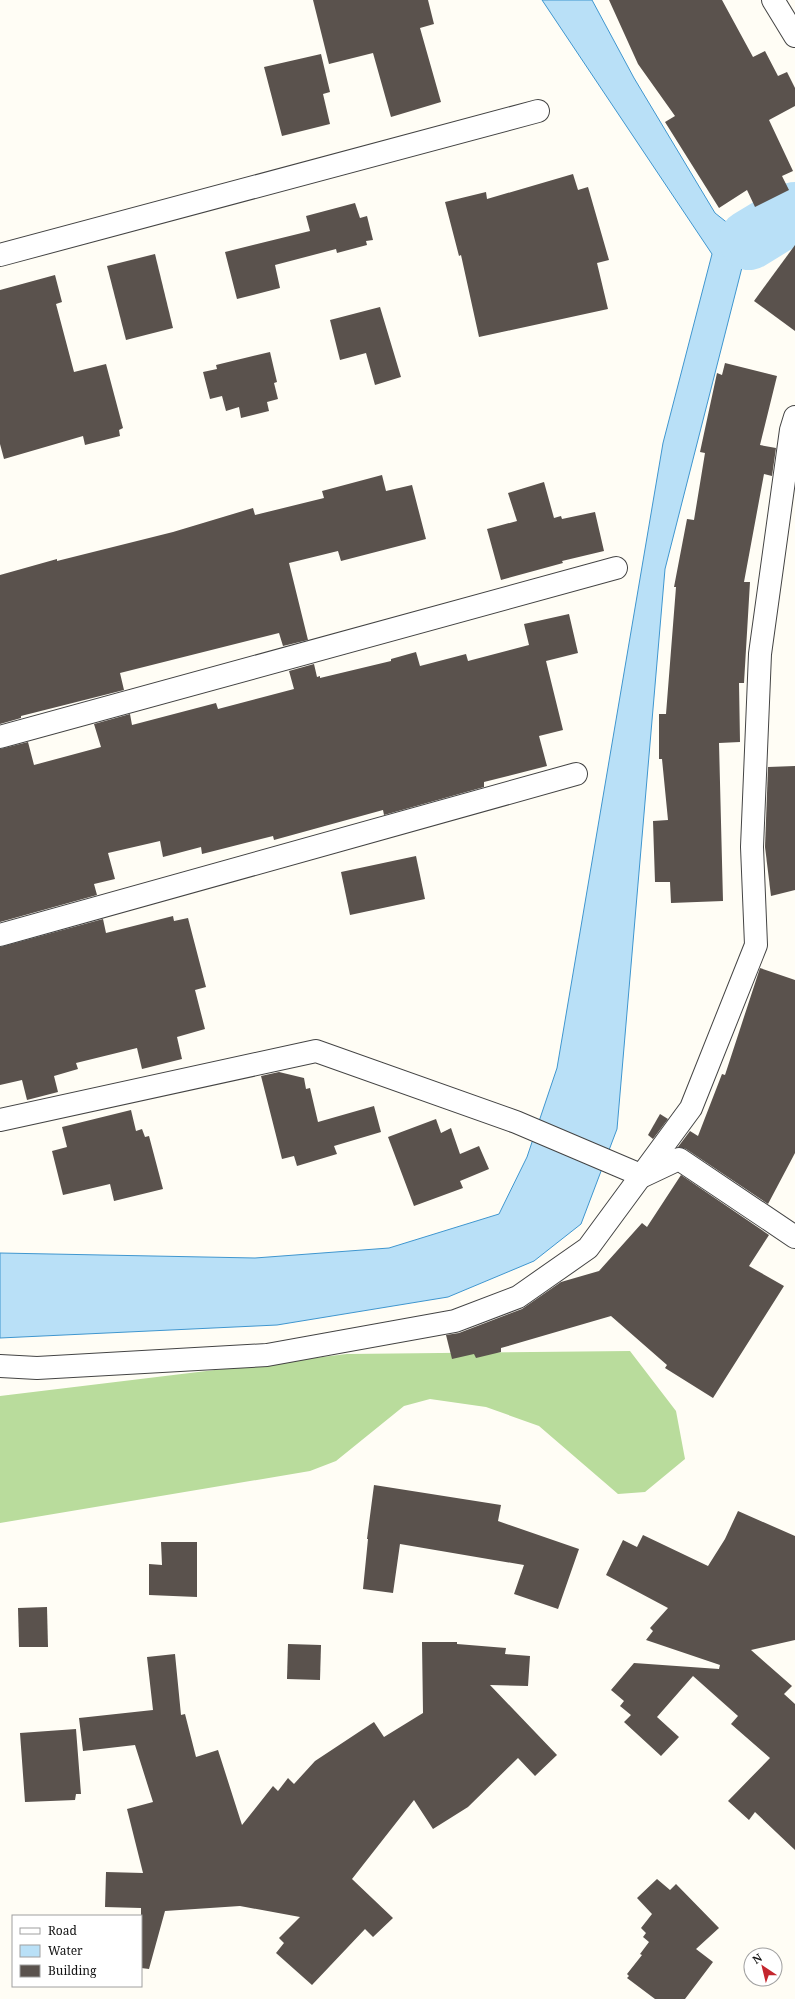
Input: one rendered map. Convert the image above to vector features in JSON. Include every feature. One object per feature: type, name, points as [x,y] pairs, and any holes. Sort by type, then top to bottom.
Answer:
[{"type":"street","points":[[773,0],[795,36]]},
{"type":"street","points":[[0,255],[538,111]]},
{"type":"street","points":[[0,1366],[37,1368],[266,1355],[455,1321],[518,1297],[583,1253],[643,1176],[691,1108],[756,945],[752,847],[760,654],[790,430],[795,417]]},
{"type":"street","points":[[0,737],[616,568]]},
{"type":"street","points":[[0,935],[576,774]]},
{"type":"street","points":[[0,1120],[316,1051],[516,1122],[643,1176],[679,1160],[795,1237]]},
{"type":"green space","points":[[630,1351],[676,1411],[685,1459],[645,1492],[618,1494],[539,1426],[486,1407],[430,1399],[404,1406],[336,1461],[310,1471],[0,1523],[0,1396],[347,1354]]},
{"type":"water","points":[[542,0],[592,0],[634,78],[715,213],[749,240],[665,569],[617,1129],[581,1224],[534,1261],[448,1297],[277,1325],[0,1338],[0,1253],[255,1258],[389,1248],[499,1214],[527,1157],[557,1068],[663,443],[712,254]]},
{"type":"building","points":[[313,0],[428,0],[434,24],[420,28],[441,102],[391,117],[373,53],[329,64]]},
{"type":"building","points":[[609,0],[722,0],[753,57],[765,51],[778,76],[787,72],[795,88],[795,106],[769,120],[793,171],[782,176],[789,190],[755,207],[747,190],[719,208],[665,122],[675,116],[638,64]]},
{"type":"building","points":[[321,54],[330,92],[323,94],[330,124],[282,136],[264,67]]},
{"type":"building","points":[[573,174],[578,190],[588,187],[609,260],[597,263],[608,309],[479,337],[461,255],[459,256],[445,202],[486,192],[487,199]]},
{"type":"building","points":[[355,203],[360,218],[367,216],[373,240],[366,241],[367,245],[337,253],[336,249],[275,265],[280,288],[237,299],[225,252],[310,231],[306,216]]},
{"type":"building","points":[[795,245],[795,331],[754,301]]},
{"type":"building","points":[[155,254],[173,328],[126,340],[107,266]]},
{"type":"building","points":[[55,275],[62,302],[56,304],[74,372],[106,364],[123,428],[119,430],[120,436],[85,445],[83,436],[4,459],[0,444],[0,290]]},
{"type":"building","points":[[380,307],[401,377],[375,385],[366,353],[340,360],[330,320]]},
{"type":"building","points":[[270,352],[277,382],[274,383],[278,399],[267,402],[269,411],[241,418],[239,407],[226,411],[222,396],[210,399],[203,372],[217,369],[216,365]]},
{"type":"building","points":[[725,363],[777,376],[760,445],[776,448],[772,476],[764,474],[744,582],[750,582],[744,683],[739,683],[740,742],[719,743],[723,901],[671,903],[670,882],[655,882],[653,821],[668,820],[662,759],[659,759],[659,714],[666,714],[676,587],[674,587],[687,519],[694,520],[705,453],[700,452],[717,373],[722,375]]},
{"type":"building","points":[[382,475],[386,491],[412,485],[426,539],[341,561],[338,551],[289,563],[308,640],[283,646],[279,633],[120,673],[124,690],[21,716],[21,718],[0,724],[0,575],[57,559],[57,561],[173,532],[253,508],[255,515],[324,498],[322,491]]},
{"type":"building","points":[[544,482],[554,518],[561,516],[562,519],[595,512],[604,551],[562,561],[563,563],[501,580],[487,529],[517,521],[508,493]]},
{"type":"building","points":[[569,614],[578,653],[546,661],[563,730],[539,736],[547,766],[484,782],[484,787],[384,815],[383,810],[274,840],[273,836],[202,854],[201,847],[163,857],[160,841],[108,853],[115,879],[94,884],[97,895],[0,922],[0,749],[28,742],[34,765],[101,747],[94,724],[130,714],[132,725],[216,703],[218,709],[294,689],[289,671],[314,664],[317,677],[320,676],[320,678],[391,661],[391,659],[416,652],[420,666],[466,654],[468,661],[529,645],[524,624]]},
{"type":"building","points":[[795,766],[795,890],[771,896],[765,847],[768,767]]},
{"type":"building","points":[[416,856],[425,899],[350,915],[341,872]]},
{"type":"building","points":[[173,916],[174,921],[188,918],[206,987],[195,990],[205,1029],[177,1037],[182,1059],[142,1069],[137,1048],[76,1063],[78,1069],[54,1076],[58,1092],[27,1100],[22,1080],[0,1085],[0,947],[103,919],[106,933]]},
{"type":"building","points":[[760,968],[795,980],[795,1153],[768,1204],[686,1149],[678,1147],[690,1131],[698,1136],[722,1074],[725,1075]]},
{"type":"building","points":[[279,1072],[304,1078],[306,1089],[310,1088],[318,1122],[374,1106],[381,1132],[334,1146],[337,1154],[297,1166],[294,1156],[282,1159],[261,1076]]},
{"type":"building","points":[[131,1110],[136,1131],[142,1129],[145,1137],[149,1136],[163,1189],[114,1201],[110,1184],[63,1195],[52,1151],[67,1147],[62,1127]]},
{"type":"building","points":[[660,1114],[668,1119],[653,1139],[648,1135]]},
{"type":"building","points":[[436,1119],[441,1133],[451,1128],[460,1154],[479,1146],[489,1169],[460,1181],[463,1188],[414,1206],[388,1137]]},
{"type":"building","points":[[681,1175],[769,1235],[749,1266],[784,1286],[713,1398],[665,1368],[667,1365],[611,1316],[501,1348],[501,1352],[476,1358],[474,1354],[452,1359],[446,1335],[459,1333],[522,1309],[561,1282],[599,1271],[642,1223],[647,1227]]},
{"type":"building","points":[[374,1485],[501,1505],[498,1521],[579,1549],[558,1609],[514,1594],[524,1565],[400,1544],[393,1593],[363,1589],[367,1539]]},
{"type":"building","points":[[738,1511],[795,1536],[795,1640],[751,1650],[792,1686],[784,1694],[795,1704],[795,1850],[755,1812],[749,1820],[728,1801],[770,1758],[731,1724],[738,1716],[693,1676],[657,1717],[679,1737],[661,1756],[624,1722],[631,1715],[620,1706],[624,1701],[611,1690],[634,1663],[719,1669],[720,1665],[646,1640],[653,1631],[650,1628],[668,1608],[606,1575],[623,1540],[637,1547],[643,1535],[708,1566],[725,1539]]},
{"type":"building","points":[[161,1542],[197,1542],[197,1597],[149,1595],[149,1564],[162,1565]]},
{"type":"building","points":[[47,1607],[48,1647],[19,1647],[18,1608]]},
{"type":"building","points":[[422,1642],[457,1642],[457,1644],[506,1648],[505,1654],[530,1656],[528,1686],[490,1685],[557,1755],[535,1776],[518,1758],[468,1807],[433,1829],[414,1800],[352,1879],[393,1918],[373,1937],[365,1929],[312,1985],[276,1953],[284,1943],[279,1938],[300,1917],[240,1906],[165,1911],[149,1969],[142,1968],[141,1908],[105,1907],[106,1872],[143,1873],[127,1809],[153,1802],[135,1745],[83,1751],[79,1718],[153,1710],[147,1657],[175,1654],[181,1715],[185,1714],[196,1757],[218,1750],[242,1825],[273,1786],[278,1791],[288,1778],[294,1784],[315,1761],[374,1722],[384,1737],[423,1713]]},
{"type":"building","points":[[288,1644],[321,1645],[320,1680],[287,1679]]},
{"type":"building","points":[[76,1729],[81,1794],[76,1794],[75,1800],[25,1802],[20,1733]]},
{"type":"building","points":[[657,1879],[670,1890],[676,1884],[719,1928],[696,1949],[713,1962],[685,1999],[655,1999],[627,1978],[629,1976],[627,1974],[642,1955],[640,1954],[649,1942],[643,1937],[646,1933],[641,1928],[652,1914],[637,1898]]},
{"type":"waterway","points":[[749,240],[795,212]]}]
